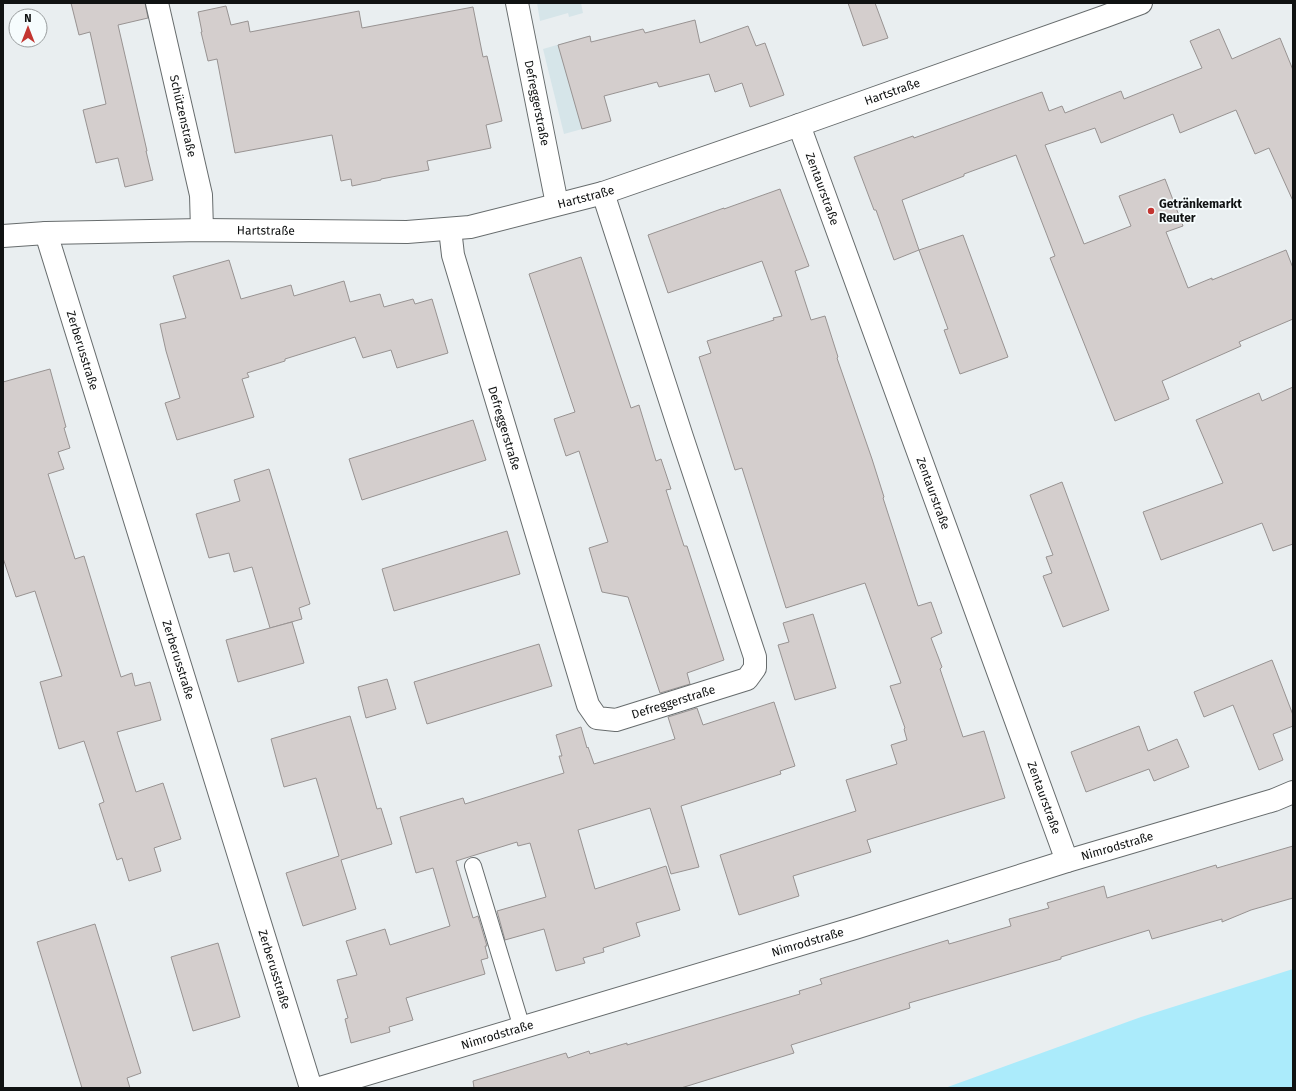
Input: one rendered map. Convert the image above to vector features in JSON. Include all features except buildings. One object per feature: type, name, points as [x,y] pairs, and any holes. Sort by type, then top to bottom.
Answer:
[{"type":"street","name":"Schützenstraße","points":[[157,3],[201,195],[202,230]]},
{"type":"street","name":"Defreggerstraße","points":[[517,3],[557,204]]},
{"type":"street","name":"Hartstraße","points":[[3,236],[46,232],[202,230],[407,232],[470,227],[602,193],[1106,16],[1134,4]]},
{"type":"street","name":"Zentaurstraße","points":[[799,125],[1068,861]]},
{"type":"street","name":"Defreggerstraße","points":[[450,229],[453,255],[494,398],[588,705],[597,718],[616,720],[747,679],[755,668],[755,657],[602,193]]},
{"type":"street","name":"Zerberusstraße","points":[[46,232],[311,1088]]},
{"type":"street","name":"Nimrodstraße","points":[[320,1088],[855,928],[1068,861],[1274,800],[1293,792]]},
{"type":"lane","points":[[473,866],[522,1028]]},
{"type":"shaded area","points":[[537,3],[581,3],[583,13],[569,17],[568,13],[540,21]]},
{"type":"shaded area","points":[[588,36],[611,121],[564,134],[543,49]]},
{"type":"shaded area","points":[[1293,969],[1293,1088],[945,1088],[1141,1017]]},
{"type":"place","name":"Getränkemarkt Reuter","points":[[1151,211]]}]
